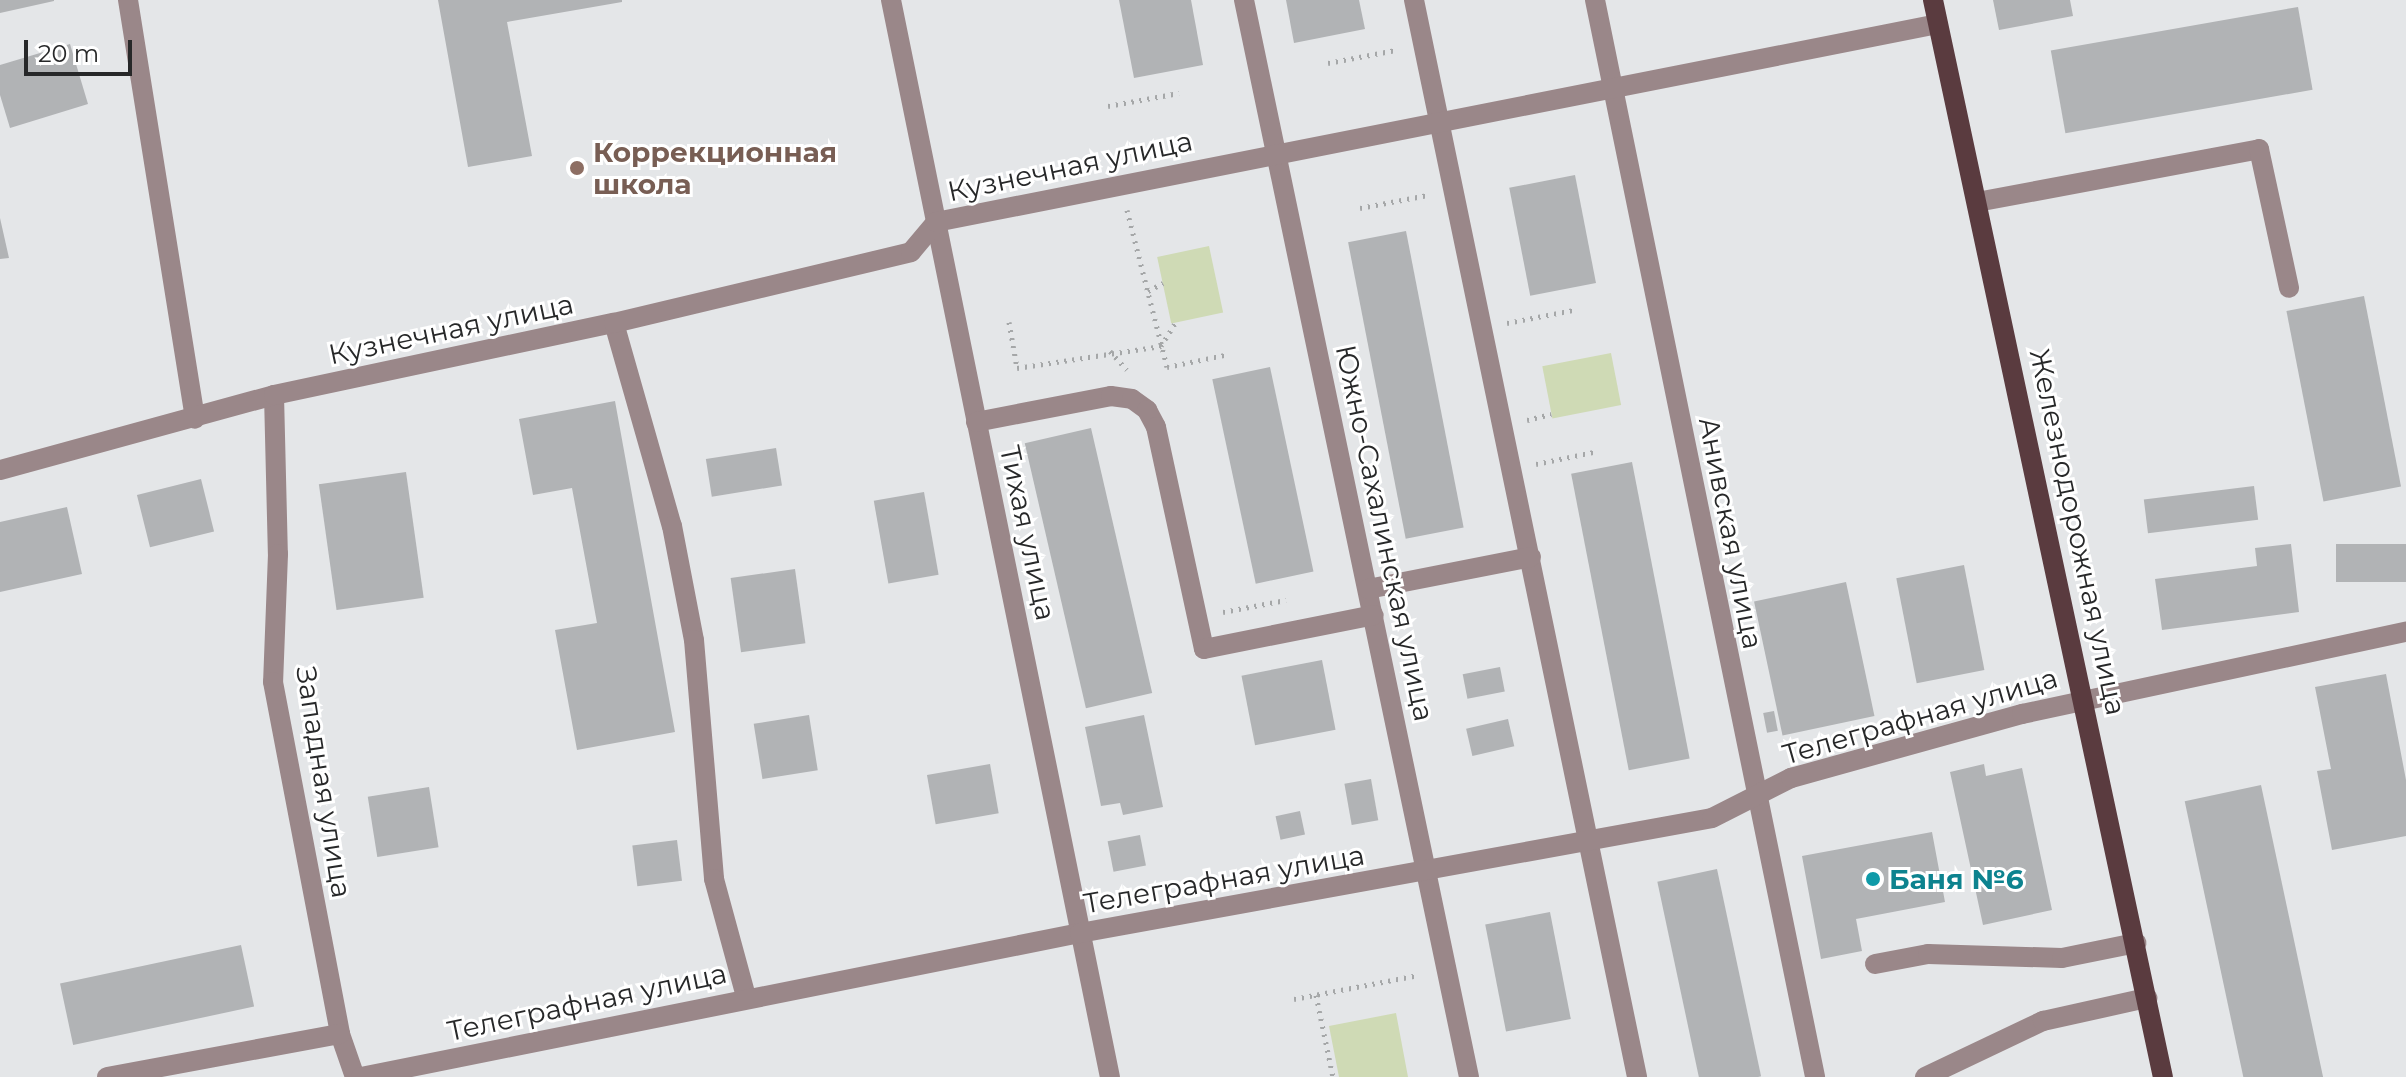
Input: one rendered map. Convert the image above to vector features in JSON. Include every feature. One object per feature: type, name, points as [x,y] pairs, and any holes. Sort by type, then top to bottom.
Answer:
[{"type":"main road","name":"Железнодорожная улица","points":[[1933,0],[2086,699],[2163,1077]]},
{"type":"street","points":[[128,0],[195,419]]},
{"type":"street","name":"Тихая улица","points":[[891,0],[1110,1077]]},
{"type":"street","name":"Южно-Сахалинская улица","points":[[1244,0],[1469,1077]]},
{"type":"street","points":[[1414,0],[1637,1077]]},
{"type":"street","name":"Анивская улица","points":[[1595,0],[1815,1077]]},
{"type":"street","name":"Кузнечная улица","points":[[0,470],[274,395],[614,323],[911,252],[936,222],[1276,152],[1612,90],[1938,24]]},
{"type":"street","points":[[1977,202],[2259,149],[2289,288]]},
{"type":"street","points":[[614,323],[672,526],[694,640],[714,879],[746,997]]},
{"type":"street","name":"Западная улица","points":[[274,395],[278,554],[273,682],[340,1034],[358,1077]]},
{"type":"street","points":[[976,422],[1111,396],[1132,399],[1147,410],[1156,427],[1204,649],[1374,615]]},
{"type":"street","points":[[1368,589],[1531,557]]},
{"type":"street","name":"Телеграфная улица","points":[[358,1077],[746,997],[1080,933],[1712,818],[1756,799],[1791,778],[2086,699],[2406,632]]},
{"type":"street","points":[[1875,964],[1928,954],[2062,958],[2136,943]]},
{"type":"street","points":[[1925,1077],[2043,1021],[2147,998]]},
{"type":"street","points":[[107,1077],[340,1034]]},
{"type":"path","points":[[1328,63],[1400,49]]},
{"type":"path","points":[[1108,106],[1179,93]]},
{"type":"path","points":[[1360,208],[1436,193]]},
{"type":"path","points":[[1127,210],[1167,367],[1229,354]]},
{"type":"path","points":[[1148,291],[1163,283]]},
{"type":"path","points":[[1506,323],[1573,310]]},
{"type":"path","points":[[1009,322],[1017,368],[1109,351],[1161,346]]},
{"type":"path","points":[[1161,346],[1176,322]]},
{"type":"path","points":[[1109,351],[1130,374]]},
{"type":"path","points":[[1526,420],[1551,414]]},
{"type":"path","points":[[1535,464],[1598,451]]},
{"type":"path","points":[[1218,613],[1286,600]]},
{"type":"path","points":[[1294,999],[1423,975]]},
{"type":"path","points":[[1316,995],[1333,1077]]},
{"type":"green space","points":[[1209,246],[1223,313],[1171,324],[1157,257]]},
{"type":"green space","points":[[1611,353],[1621,405],[1552,418],[1542,366]]},
{"type":"green space","points":[[1396,1013],[1408,1077],[1339,1077],[1329,1026]]},
{"type":"building","points":[[0,0],[54,0],[54,1],[0,13]]},
{"type":"building","points":[[438,0],[622,2],[507,22],[532,156],[468,167]]},
{"type":"building","points":[[1119,0],[1191,0],[1203,65],[1134,78]]},
{"type":"building","points":[[1286,0],[1359,0],[1365,29],[1294,43]]},
{"type":"building","points":[[1993,0],[2070,0],[2073,16],[1999,30]]},
{"type":"building","points":[[2298,7],[2313,90],[2065,133],[2051,51]]},
{"type":"building","points":[[70,44],[88,104],[10,128],[0,95],[0,65]]},
{"type":"building","points":[[1575,175],[1596,283],[1530,296],[1509,188]]},
{"type":"building","points":[[0,218],[9,258],[0,259]]},
{"type":"building","points":[[1406,231],[1464,527],[1406,539],[1348,242]]},
{"type":"building","points":[[2364,296],[2401,486],[2323,502],[2286,311]]},
{"type":"building","points":[[1270,367],[1313,571],[1256,584],[1212,379]]},
{"type":"building","points":[[615,401],[675,732],[577,750],[555,630],[597,623],[572,488],[533,495],[519,419]]},
{"type":"building","points":[[1091,428],[1152,693],[1086,708],[1025,443]]},
{"type":"building","points":[[776,448],[782,486],[712,497],[706,459]]},
{"type":"building","points":[[1632,462],[1690,758],[1629,770],[1571,474]]},
{"type":"building","points":[[406,472],[424,598],[337,610],[319,484]]},
{"type":"building","points":[[201,479],[214,531],[150,547],[137,495]]},
{"type":"building","points":[[2254,486],[2258,520],[2148,533],[2144,500]]},
{"type":"building","points":[[924,492],[939,575],[888,584],[874,501]]},
{"type":"building","points":[[67,507],[82,574],[0,592],[0,522]]},
{"type":"building","points":[[2291,544],[2299,612],[2162,630],[2155,579],[2257,566],[2255,548]]},
{"type":"building","points":[[2336,544],[2406,544],[2406,582],[2336,582]]},
{"type":"building","points":[[1964,565],[1984,670],[1917,683],[1896,578]]},
{"type":"building","points":[[795,569],[805,643],[741,652],[731,578]]},
{"type":"building","points":[[1846,582],[1874,716],[1783,736],[1754,602]]},
{"type":"building","points":[[1322,660],[1336,730],[1255,745],[1242,676]]},
{"type":"building","points":[[1500,667],[1505,692],[1467,699],[1463,674]]},
{"type":"building","points":[[2386,674],[2406,780],[2406,836],[2332,850],[2317,771],[2331,769],[2315,687]]},
{"type":"building","points":[[1774,711],[1778,731],[1767,733],[1763,713]]},
{"type":"building","points":[[809,715],[818,770],[762,779],[754,724]]},
{"type":"building","points":[[1144,715],[1163,807],[1123,815],[1120,803],[1101,806],[1085,727]]},
{"type":"building","points":[[1508,719],[1514,746],[1472,756],[1466,729]]},
{"type":"building","points":[[990,764],[999,813],[936,824],[927,775]]},
{"type":"building","points":[[1984,764],[1986,776],[2022,768],[2052,910],[1983,925],[1950,772]]},
{"type":"building","points":[[1371,779],[1378,820],[1352,825],[1344,784]]},
{"type":"building","points":[[2261,785],[2323,1077],[2243,1077],[2185,801]]},
{"type":"building","points":[[429,787],[439,847],[377,857],[368,797]]},
{"type":"building","points":[[1300,811],[1305,834],[1281,840],[1276,816]]},
{"type":"building","name":"Баня №6","points":[[1932,832],[1945,902],[1856,919],[1862,951],[1821,959],[1802,856]]},
{"type":"building","points":[[1140,835],[1146,865],[1114,872],[1108,841]]},
{"type":"building","points":[[677,840],[682,881],[637,886],[632,845]]},
{"type":"building","points":[[1717,869],[1761,1076],[1699,1077],[1657,882]]},
{"type":"building","points":[[1550,912],[1571,1019],[1506,1032],[1485,925]]},
{"type":"building","points":[[241,945],[254,1007],[73,1045],[60,983]]},
{"type":"place","name":"Коррекционная школа","points":[[577,168]]},
{"type":"place","name":"Баня №6","points":[[1873,879]]}]
